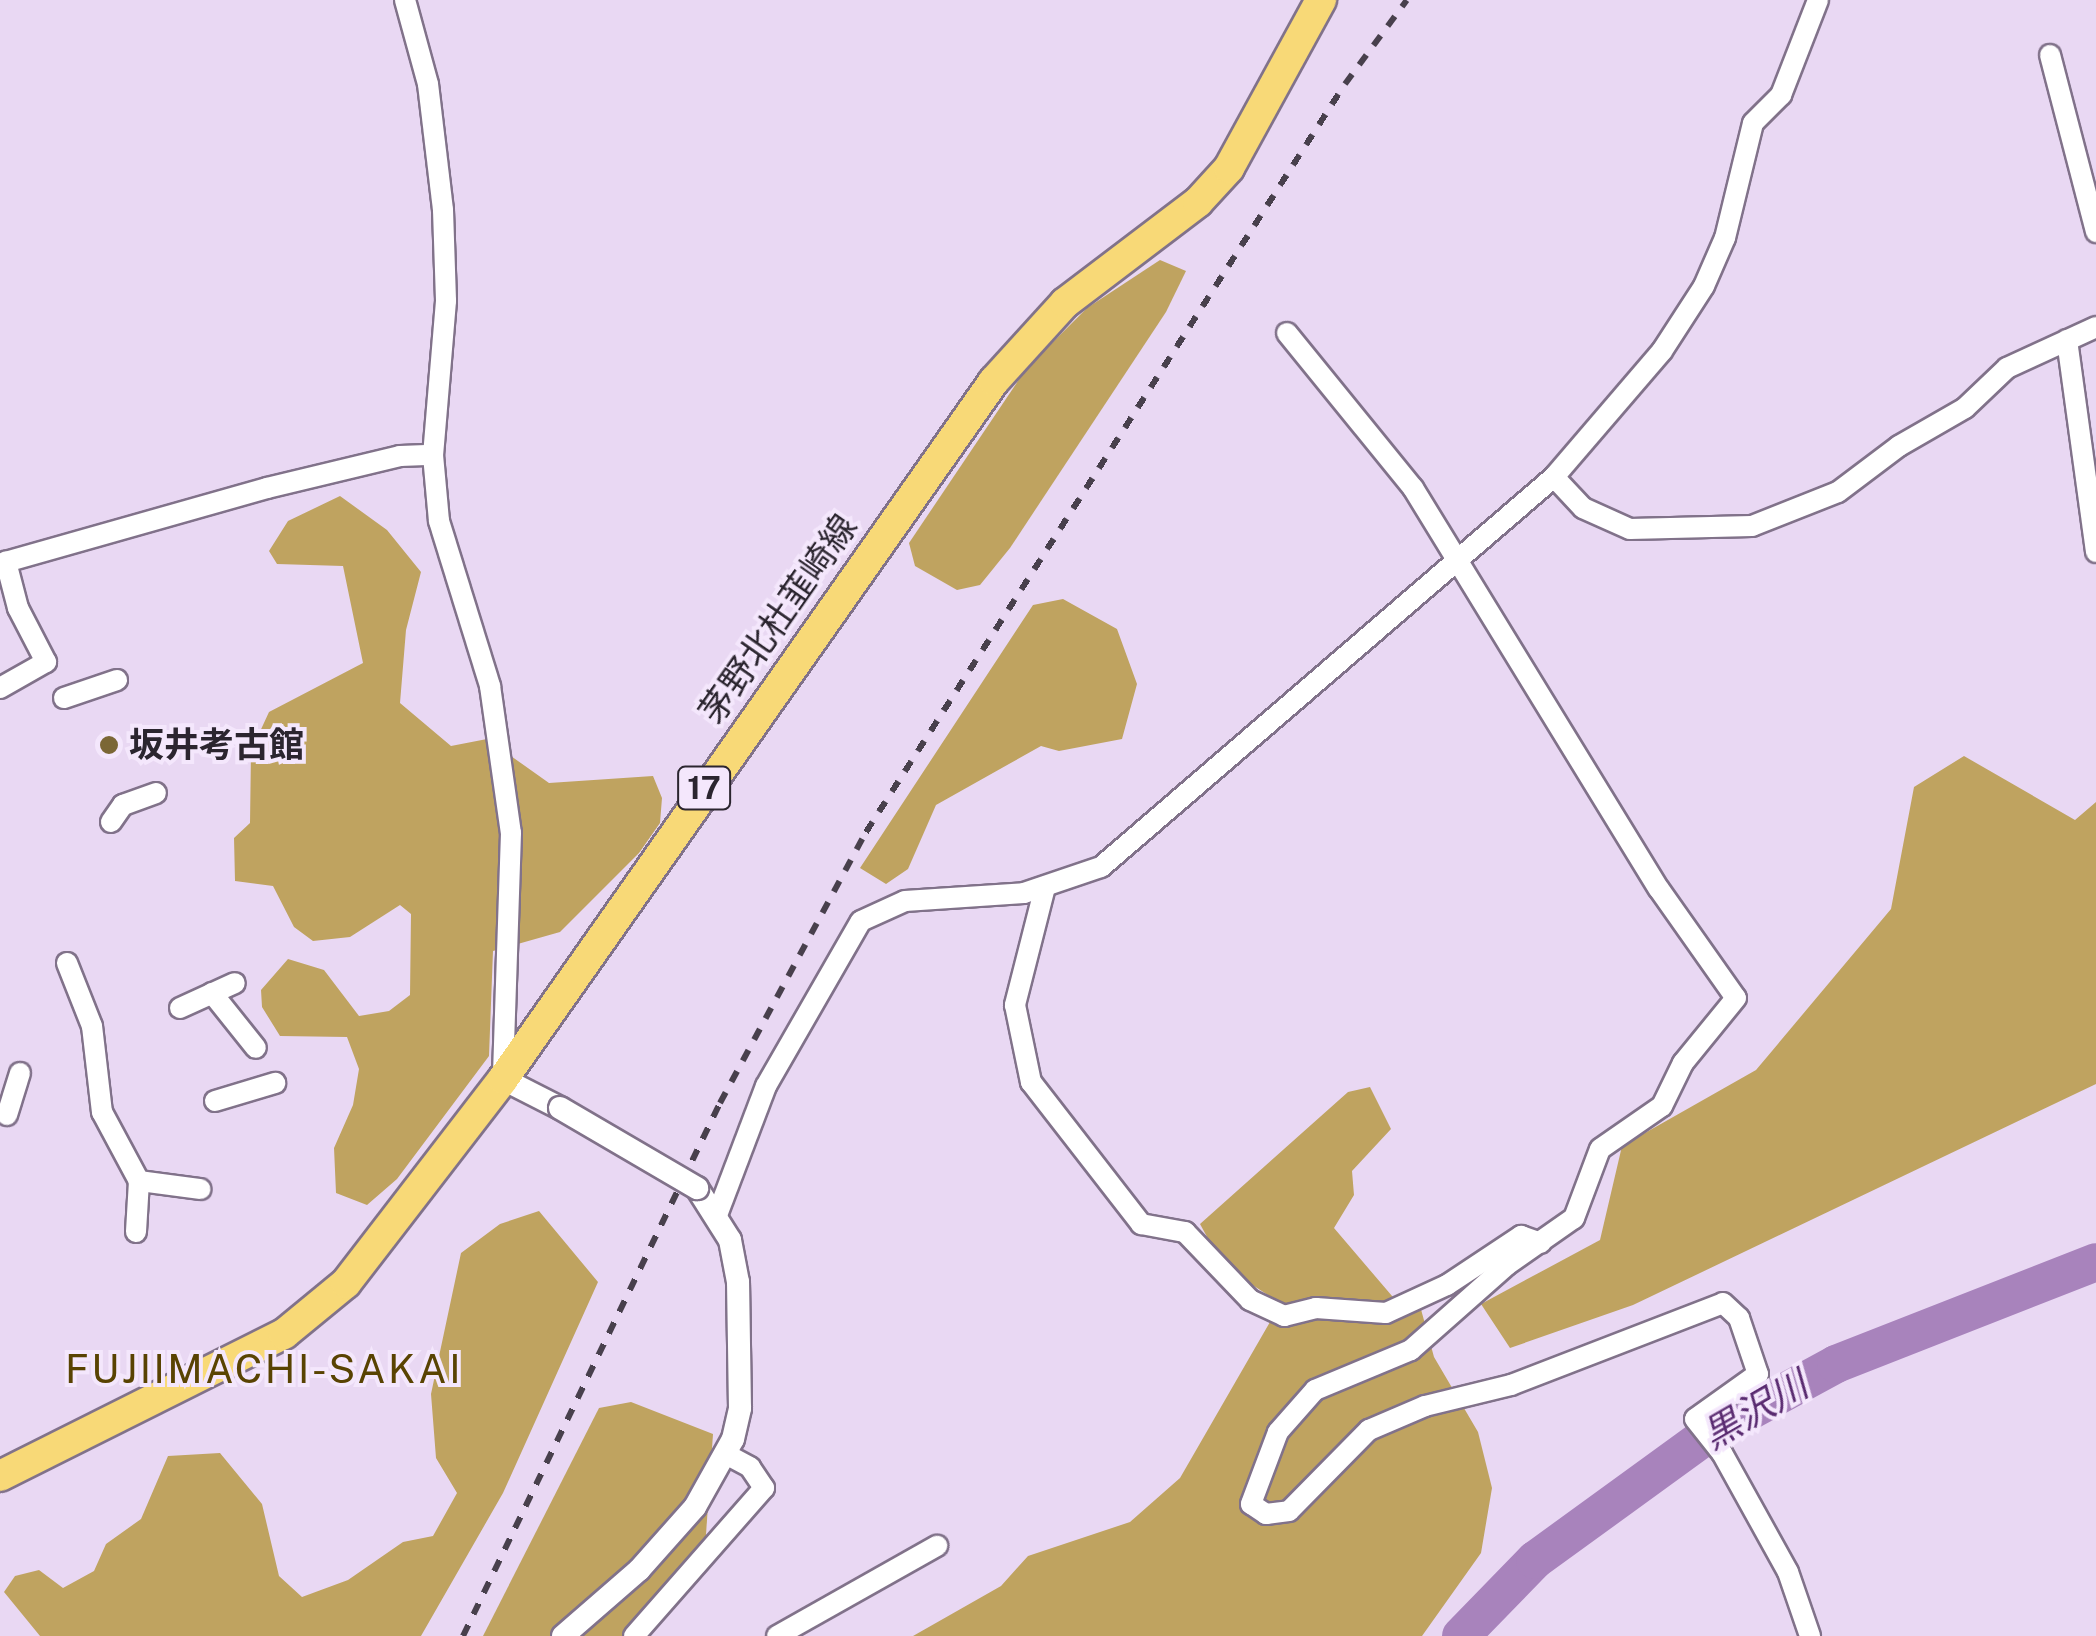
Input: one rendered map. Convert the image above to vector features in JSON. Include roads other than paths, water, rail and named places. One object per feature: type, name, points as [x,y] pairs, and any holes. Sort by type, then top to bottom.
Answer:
[{"type":"main road","name":"茅野北杜韮崎線","points":[[0,1476],[213,1373],[315,1312],[346,1283],[503,1079],[994,380],[1065,302],[1198,202],[1229,168],[1322,0]]},
{"type":"street","points":[[405,0],[428,84],[443,210],[446,301],[432,455],[438,521],[490,686],[512,833],[503,1079],[697,1188],[730,1240],[742,1323],[740,1408],[727,1455],[695,1507],[638,1570],[563,1636]]},
{"type":"street","points":[[717,1214],[766,1086],[861,921],[906,901],[1045,887],[1101,868],[1459,564],[1554,478],[1662,352],[1704,286],[1725,238],[1753,122],[1781,95],[1818,0]]},
{"type":"street","points":[[2050,55],[2096,232]]},
{"type":"street","points":[[1554,478],[1582,508],[1630,529],[1752,526],[1838,492],[1966,408],[2007,368],[2096,327]]},
{"type":"street","points":[[1286,333],[1367,426],[1459,564],[1659,889],[1736,998],[1683,1063],[1662,1106],[1600,1149],[1592,1184],[1574,1218],[1411,1350],[1315,1390],[1278,1432],[1251,1504],[1266,1514],[1288,1511],[1368,1430],[1411,1412],[1512,1385],[1723,1303],[1739,1318],[1758,1374],[1695,1418],[1718,1446],[1788,1572],[1810,1636]]},
{"type":"street","points":[[2067,340],[2096,552]]},
{"type":"street","points":[[0,688],[46,662],[18,608],[3,556],[400,456],[432,455]]},
{"type":"street","points":[[64,698],[117,680]]},
{"type":"street","points":[[111,822],[123,805],[156,792]]},
{"type":"street","points":[[1045,887],[1015,1005],[1031,1082],[1141,1224],[1185,1232],[1250,1300],[1284,1316],[1316,1308],[1386,1313],[1447,1285],[1520,1236],[1541,1243]]},
{"type":"street","points":[[67,963],[92,1026],[102,1112],[139,1181],[136,1232]]},
{"type":"street","points":[[180,1008],[236,983]]},
{"type":"street","points":[[212,993],[256,1048]]},
{"type":"street","points":[[7,1115],[20,1074]]},
{"type":"street","points":[[215,1101],[275,1083]]},
{"type":"street","points":[[139,1181],[200,1190]]},
{"type":"street","points":[[634,1636],[764,1488],[750,1467],[727,1455]]},
{"type":"street","points":[[778,1636],[937,1546]]},
{"type":"waterway","name":"黒沢川","points":[[1461,1636],[1535,1560],[1711,1432],[1836,1364],[2096,1262]]},
{"type":"railway","points":[[463,1636],[720,1103],[866,832],[1345,84],[1407,0]]},
{"type":"place","name":"坂井考古館","points":[[109,745]]},
{"type":"district","name":"FUJIIMACHI-SAKAI","points":[[264,1369]]}]
